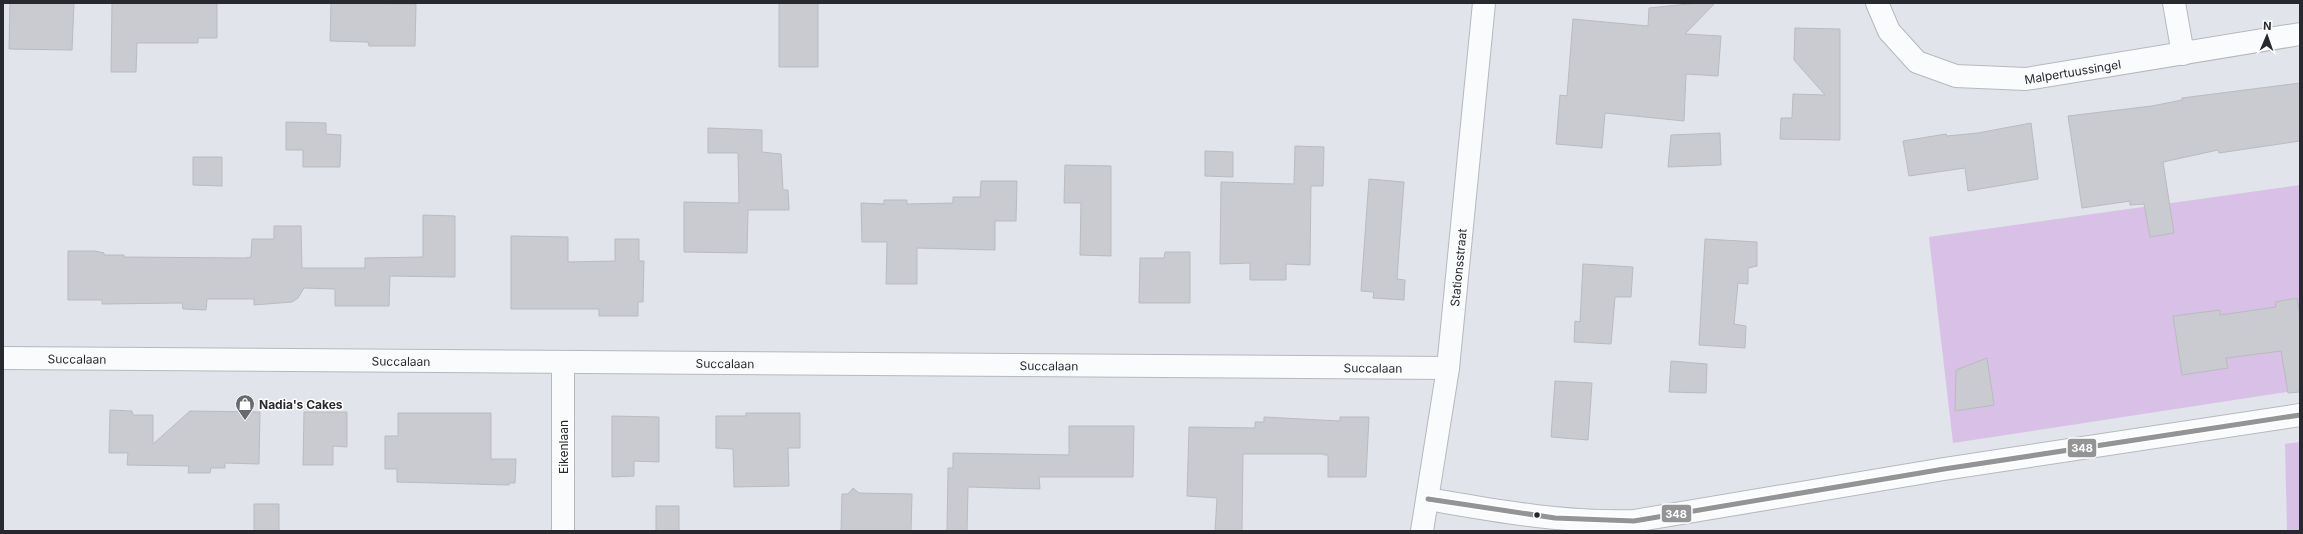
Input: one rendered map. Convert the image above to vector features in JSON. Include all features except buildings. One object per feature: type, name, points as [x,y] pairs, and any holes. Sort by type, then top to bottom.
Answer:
[{"type":"street","name":"Stationsstraat","points":[[1422,531],[1448,368],[1484,3]]},
{"type":"street","name":"Malpertuussingel","points":[[1878,3],[1889,31],[1917,62],[1956,76],[2026,79],[2300,34]]},
{"type":"street","points":[[2174,3],[2183,54]]},
{"type":"street","name":"Succalaan","points":[[3,358],[1448,368]]},
{"type":"street","name":"Eikenlaan","points":[[563,362],[563,531]]},
{"type":"street","points":[[1428,499],[1537,518],[1594,522],[1634,521],[1944,470],[2300,415]]},
{"type":"shaded area","points":[[2300,185],[2300,390],[1953,443],[1929,237]]},
{"type":"shaded area","points":[[2300,442],[2300,531],[2287,531],[2285,444]]},
{"type":"transit line","name":"348","points":[[1428,499],[1555,518],[1634,521],[1944,469],[2300,415]]},
{"type":"place","name":"Nadia's Cakes","points":[[245,421]]}]
